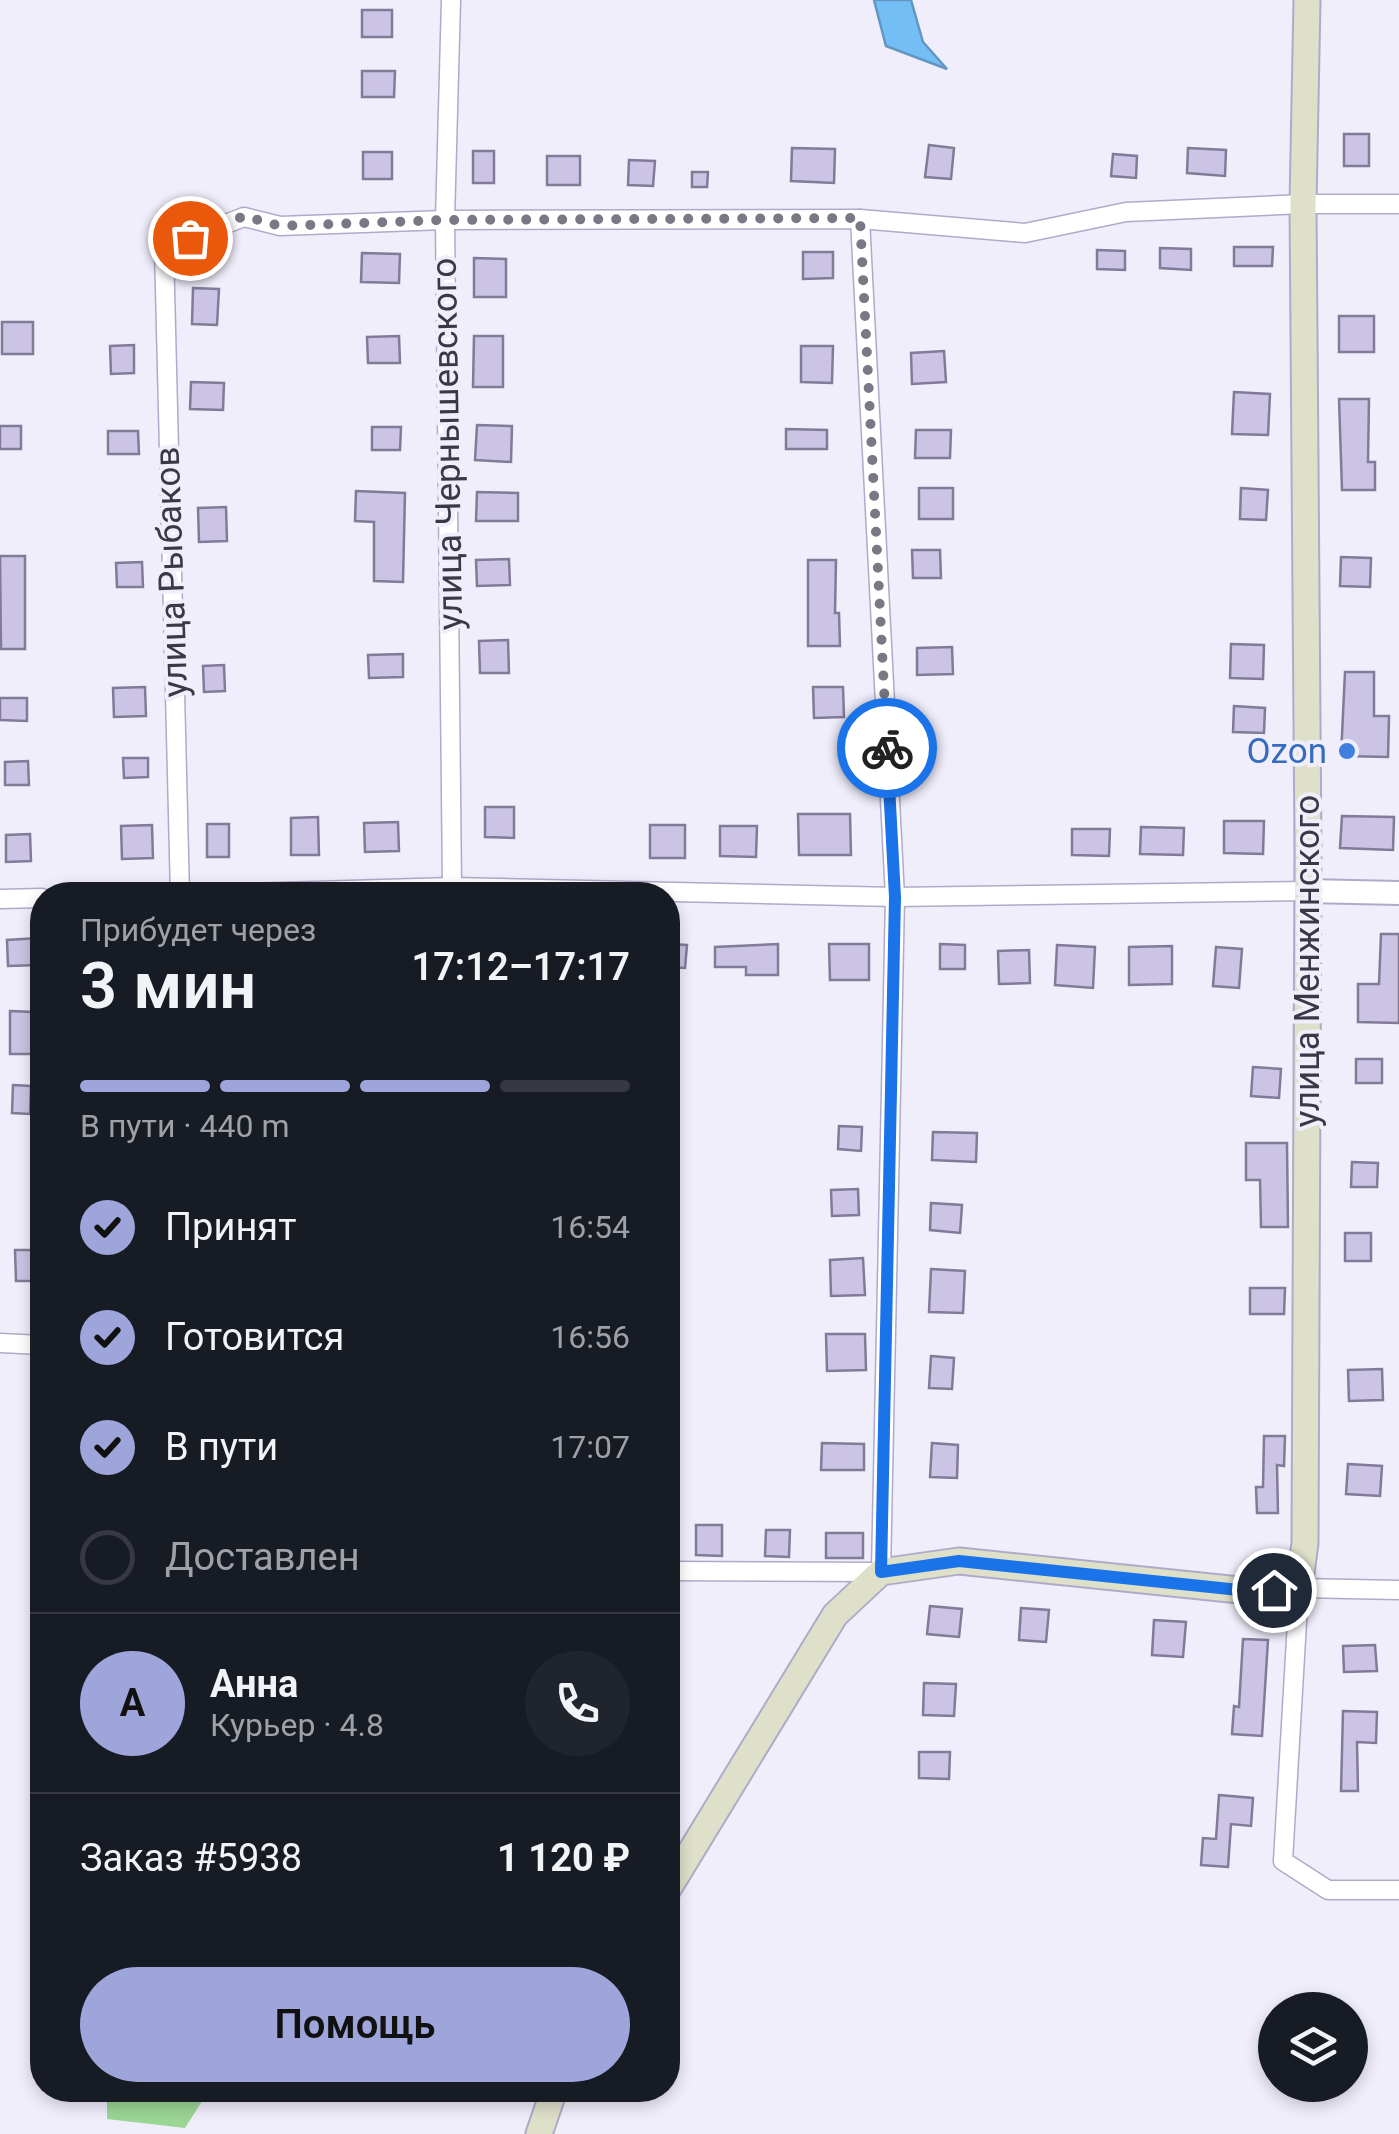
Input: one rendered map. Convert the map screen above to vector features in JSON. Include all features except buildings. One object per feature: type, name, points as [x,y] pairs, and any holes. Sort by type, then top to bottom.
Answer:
[{"type":"main road","name":"улица Менжинского","points":[[1299,1588],[1305,1542],[1306,0]]},
{"type":"main road","points":[[680,1870],[835,1615],[881,1572],[959,1561],[1249,1591],[1299,1588]]},
{"type":"main road","points":[[538,2134],[550,2102]]},
{"type":"street","name":"улица Чернышевского","points":[[450,0],[445,220],[452,882]]},
{"type":"street","points":[[445,220],[860,218],[1025,233],[1126,212],[1399,204]]},
{"type":"street","name":"улица Рыбаков","points":[[181,882],[164,248],[244,216],[280,226],[445,220]]},
{"type":"street","points":[[680,1571],[881,1572],[895,897],[860,218]]},
{"type":"street","points":[[680,894],[895,897],[1307,890],[1399,893]]},
{"type":"street","points":[[0,898],[30,898]]},
{"type":"street","points":[[0,1343],[30,1344]]},
{"type":"street","points":[[1299,1588],[1399,1590]]},
{"type":"street","name":"улица Менжинского","points":[[1299,1588],[1282,1861],[1328,1890],[1399,1890]]},
{"type":"green space","points":[[107,2102],[201,2102],[185,2128],[107,2119]]},
{"type":"water","points":[[874,0],[911,0],[923,42],[947,69],[886,46]]},
{"type":"way so far","points":[[190,238],[244,216],[280,226],[445,220],[860,218],[887,748]]},
{"type":"place","name":"Ozon","points":[[1347,751]]},
{"type":"route","points":[[887,748],[895,897],[881,1572],[959,1561],[1249,1591],[1274,1590]]}]
